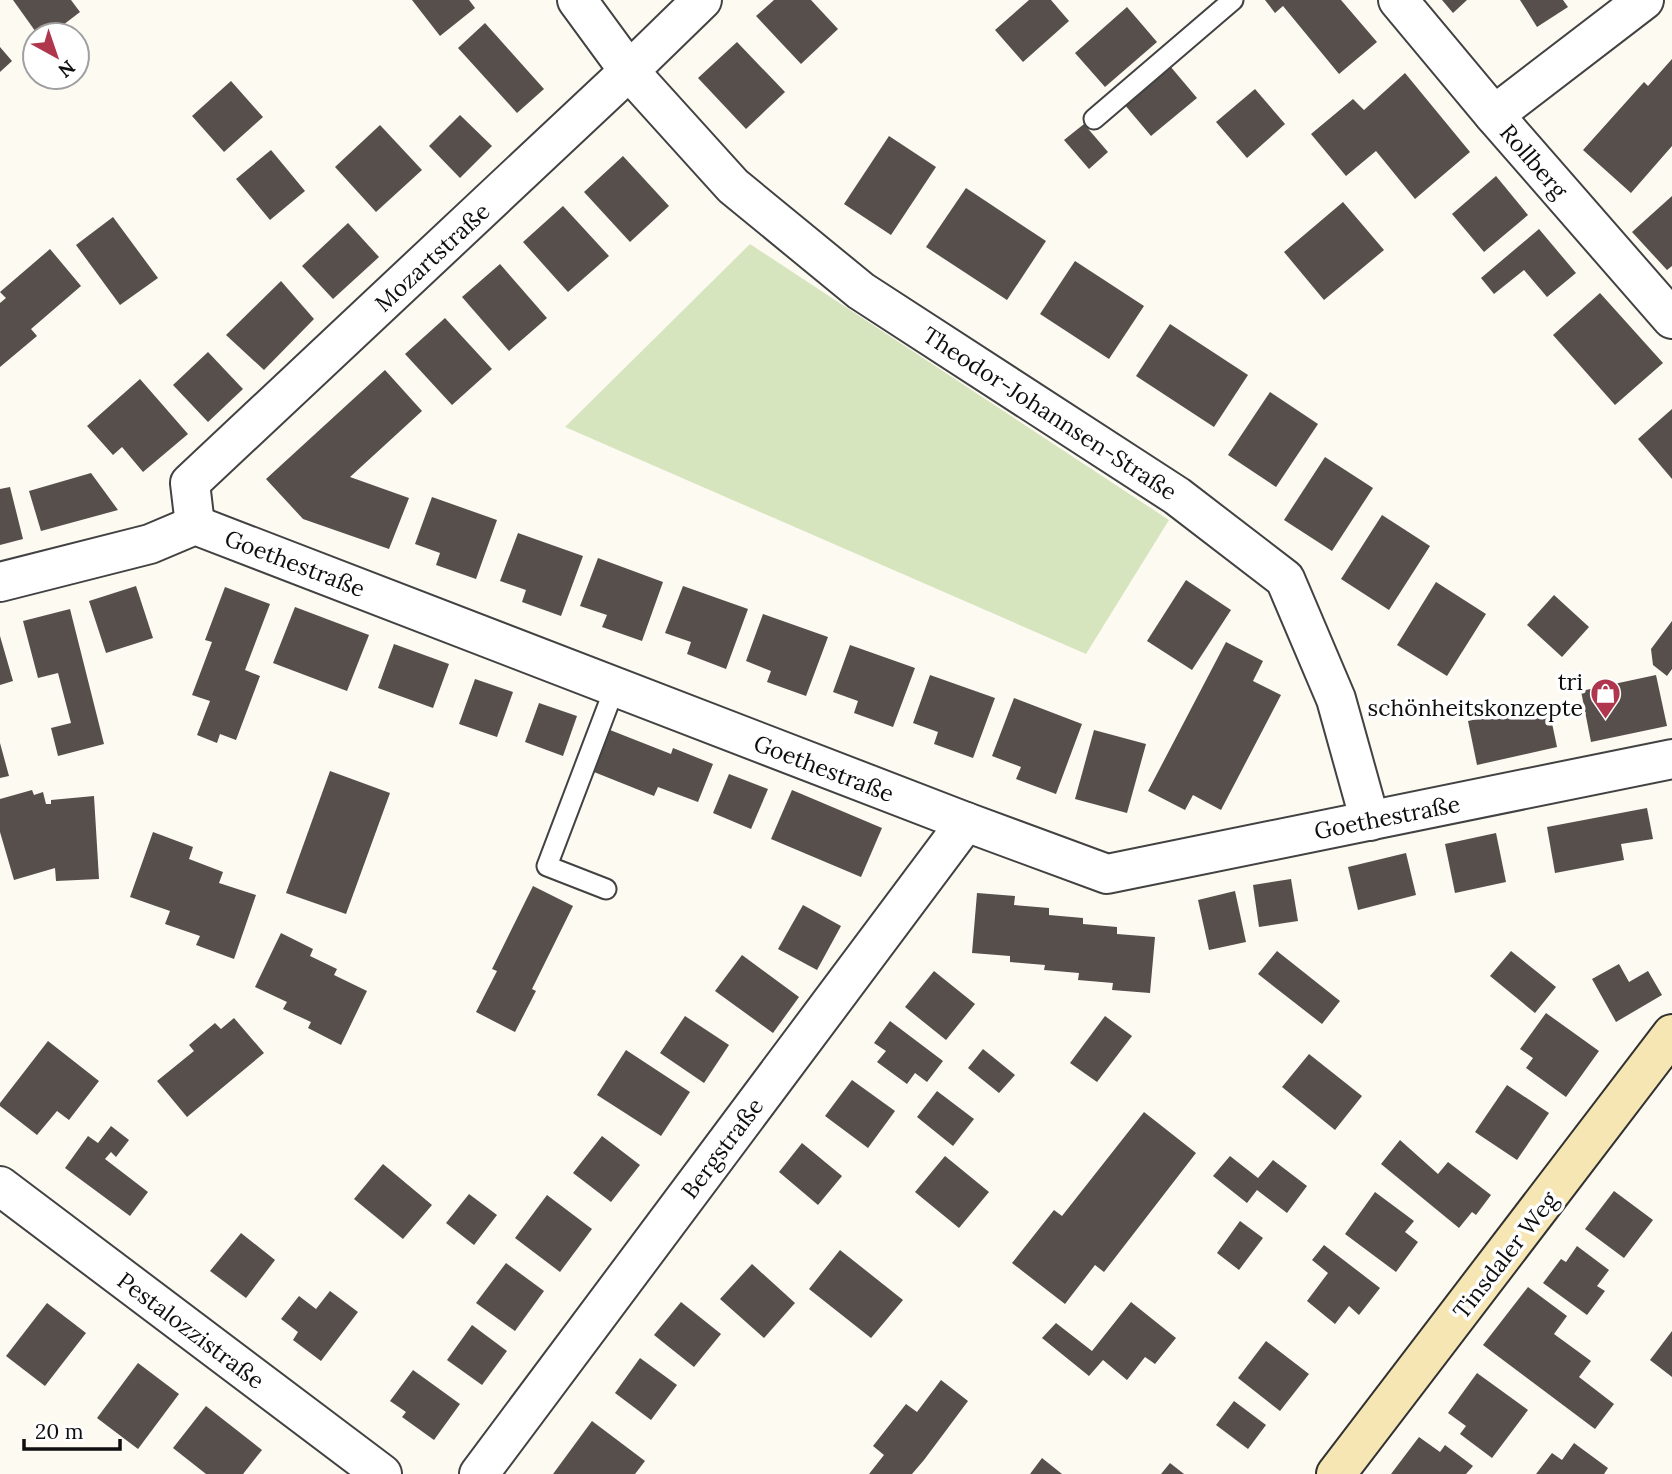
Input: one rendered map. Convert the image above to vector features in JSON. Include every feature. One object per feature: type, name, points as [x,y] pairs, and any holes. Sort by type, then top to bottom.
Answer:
[{"type":"street","name":"Theodor-Johannsen-Straße","points":[[577,0],[629,71],[733,186],[861,290],[1177,496],[1285,579],[1336,699],[1370,821]]},
{"type":"street","name":"Mozartstraße","points":[[195,524],[190,483],[702,0]]},
{"type":"street","name":"Rollberg","points":[[1398,0],[1494,115],[1672,319]]},
{"type":"street","points":[[1494,115],[1640,1]]},
{"type":"street","name":"Goethestraße","points":[[0,582],[150,544],[195,524],[965,822],[1107,874],[1672,759]]},
{"type":"street","name":"Bergstraße","points":[[480,1474],[965,822]]},
{"type":"street","name":"Tinsdaler Weg","points":[[1336,1474],[1672,1034]]},
{"type":"street","name":"Pestalozzistraße","points":[[0,1186],[382,1474]]},
{"type":"lane","points":[[1094,119],[1233,0]]},
{"type":"lane","points":[[606,889],[547,866],[615,687]]},
{"type":"green space","points":[[750,244],[1169,520],[1086,654],[565,427]]},
{"type":"building","points":[[13,0],[71,0],[80,12],[68,21],[28,21]]},
{"type":"building","points":[[412,0],[469,0],[475,8],[440,36]]},
{"type":"building","points":[[774,0],[811,0],[838,29],[801,64],[756,16]]},
{"type":"building","points":[[1029,0],[1051,0],[1069,21],[1023,62],[995,30]]},
{"type":"building","points":[[1265,0],[1341,0],[1377,42],[1339,74],[1283,6],[1275,13]]},
{"type":"building","points":[[1442,0],[1467,0],[1453,13]]},
{"type":"building","points":[[1520,0],[1563,0],[1568,7],[1537,27]]},
{"type":"building","points":[[1127,7],[1157,42],[1105,87],[1075,53]]},
{"type":"building","points":[[485,23],[544,89],[517,113],[458,48]]},
{"type":"building","points":[[737,42],[785,92],[746,129],[698,78]]},
{"type":"building","points":[[0,47],[12,61],[0,72]]},
{"type":"building","points":[[1672,59],[1672,146],[1631,193],[1583,150],[1644,82],[1648,86]]},
{"type":"building","points":[[1170,66],[1197,98],[1151,136],[1124,104]]},
{"type":"building","points":[[1405,73],[1470,152],[1415,199],[1376,151],[1346,176],[1311,134],[1353,99],[1364,110]]},
{"type":"building","points":[[231,81],[263,117],[224,152],[192,116]]},
{"type":"building","points":[[1255,89],[1285,124],[1247,158],[1216,122]]},
{"type":"building","points":[[460,115],[492,146],[460,178],[429,146]]},
{"type":"building","points":[[1084,124],[1108,152],[1089,169],[1064,140]]},
{"type":"building","points":[[380,125],[422,170],[376,212],[335,167]]},
{"type":"building","points":[[889,136],[936,167],[891,235],[844,204]]},
{"type":"building","points":[[271,150],[305,191],[270,220],[236,179]]},
{"type":"building","points":[[623,156],[669,206],[630,242],[584,192]]},
{"type":"building","points":[[1496,176],[1528,215],[1484,252],[1452,214]]},
{"type":"building","points":[[966,188],[1046,241],[1007,300],[926,247]]},
{"type":"building","points":[[1672,196],[1672,266],[1667,270],[1632,232]]},
{"type":"building","points":[[1343,202],[1384,250],[1324,300],[1284,252]]},
{"type":"building","points":[[563,206],[609,256],[568,292],[523,242]]},
{"type":"building","points":[[113,217],[158,278],[120,305],[76,245]]},
{"type":"building","points":[[348,223],[379,257],[333,299],[302,266]]},
{"type":"building","points":[[1539,229],[1576,273],[1547,297],[1524,270],[1494,294],[1481,278]]},
{"type":"building","points":[[50,249],[81,286],[31,329],[37,336],[0,367],[0,303],[6,298],[0,292]]},
{"type":"building","points":[[1075,261],[1144,306],[1109,359],[1040,314]]},
{"type":"building","points":[[500,264],[547,318],[509,351],[462,297]]},
{"type":"building","points":[[281,281],[314,319],[264,370],[226,335]]},
{"type":"building","points":[[1600,293],[1663,363],[1615,405],[1553,335]]},
{"type":"building","points":[[445,318],[492,369],[452,405],[405,354]]},
{"type":"building","points":[[1170,324],[1248,375],[1214,427],[1136,376]]},
{"type":"building","points":[[208,352],[243,389],[208,422],[173,385]]},
{"type":"building","points":[[385,370],[422,411],[350,477],[409,498],[389,549],[303,519],[266,479]]},
{"type":"building","points":[[140,379],[188,434],[143,472],[122,447],[113,455],[87,426]]},
{"type":"building","points":[[1270,392],[1318,424],[1276,487],[1228,455]]},
{"type":"building","points":[[1672,409],[1672,479],[1638,439]]},
{"type":"building","points":[[1325,457],[1373,488],[1332,551],[1284,520]]},
{"type":"building","points":[[91,473],[118,510],[41,531],[29,491]]},
{"type":"building","points":[[10,487],[23,539],[0,545],[0,489]]},
{"type":"building","points":[[432,497],[497,520],[476,579],[436,565],[440,553],[415,544]]},
{"type":"building","points":[[1382,515],[1430,546],[1389,610],[1341,579]]},
{"type":"building","points":[[518,533],[583,556],[561,616],[522,602],[526,590],[500,581]]},
{"type":"building","points":[[598,558],[663,582],[642,641],[602,627],[607,615],[580,606]]},
{"type":"building","points":[[1186,580],[1231,610],[1192,670],[1147,641]]},
{"type":"building","points":[[1436,582],[1486,614],[1447,676],[1397,645]]},
{"type":"building","points":[[136,586],[153,638],[106,653],[89,601]]},
{"type":"building","points":[[683,586],[748,609],[726,669],[687,654],[691,642],[665,633]]},
{"type":"building","points":[[225,587],[270,604],[245,670],[260,676],[236,740],[220,734],[217,743],[197,735],[210,701],[192,695],[212,642],[205,640]]},
{"type":"building","points":[[1554,595],[1589,627],[1562,657],[1527,625]]},
{"type":"building","points":[[295,607],[369,635],[347,691],[273,663]]},
{"type":"building","points":[[70,609],[104,744],[58,756],[51,728],[71,723],[58,673],[38,678],[23,621]]},
{"type":"building","points":[[763,614],[828,637],[806,696],[767,682],[771,671],[746,661]]},
{"type":"building","points":[[1672,621],[1672,669],[1667,676],[1653,665],[1651,649]]},
{"type":"building","points":[[0,636],[13,681],[0,685]]},
{"type":"building","points":[[1226,642],[1263,661],[1253,681],[1281,695],[1221,810],[1193,795],[1185,810],[1148,791]]},
{"type":"building","points":[[394,644],[449,664],[433,708],[378,688]]},
{"type":"building","points":[[850,645],[915,668],[893,727],[854,713],[858,701],[833,692]]},
{"type":"building","points":[[930,675],[995,698],[973,758],[934,744],[938,732],[913,723]]},
{"type":"building","points":[[1656,675],[1667,726],[1591,742],[1581,691]]},
{"type":"building","points":[[475,679],[513,692],[497,737],[459,724]]},
{"type":"building","points":[[1014,698],[1082,724],[1056,794],[1016,779],[1021,767],[992,756]]},
{"type":"building","points":[[539,703],[577,716],[563,756],[525,742]]},
{"type":"building","points":[[1548,704],[1557,747],[1477,765],[1468,721]]},
{"type":"building","points":[[610,730],[671,754],[673,748],[713,764],[698,802],[658,787],[654,796],[594,772]]},
{"type":"building","points":[[1094,730],[1146,744],[1127,813],[1075,799]]},
{"type":"building","points":[[0,743],[9,776],[0,778]]},
{"type":"building","points":[[330,771],[390,793],[346,914],[286,893]]},
{"type":"building","points":[[729,774],[768,789],[751,829],[713,813]]},
{"type":"building","points":[[32,790],[34,795],[43,792],[46,804],[51,804],[51,800],[94,796],[99,879],[56,881],[55,868],[14,880],[0,832],[0,799]]},
{"type":"building","points":[[792,790],[882,828],[861,877],[771,839]]},
{"type":"building","points":[[1647,808],[1653,839],[1621,844],[1624,860],[1555,873],[1547,827]]},
{"type":"building","points":[[153,832],[193,847],[189,859],[223,872],[219,883],[256,895],[234,959],[196,945],[200,936],[165,924],[170,911],[130,897]]},
{"type":"building","points":[[1496,833],[1506,882],[1455,893],[1445,844]]},
{"type":"building","points":[[1406,853],[1416,895],[1358,910],[1348,867]]},
{"type":"building","points":[[1291,879],[1298,921],[1259,927],[1253,885]]},
{"type":"building","points":[[533,886],[573,906],[532,989],[536,991],[515,1032],[476,1012],[497,971],[492,969]]},
{"type":"building","points":[[1235,891],[1246,942],[1209,950],[1198,900]]},
{"type":"building","points":[[977,893],[1015,896],[1014,905],[1049,908],[1049,915],[1083,918],[1083,924],[1117,927],[1117,934],[1155,937],[1150,993],[1112,990],[1113,983],[1078,980],[1079,973],[1044,970],[1045,965],[1010,962],[1010,956],[972,953]]},
{"type":"building","points":[[803,905],[841,926],[817,970],[778,949]]},
{"type":"building","points":[[281,933],[313,949],[310,956],[337,969],[334,975],[367,991],[341,1045],[308,1028],[311,1022],[283,1009],[287,1002],[255,987]]},
{"type":"building","points":[[1277,951],[1340,1001],[1322,1024],[1258,974]]},
{"type":"building","points":[[1511,951],[1556,987],[1535,1013],[1490,976]]},
{"type":"building","points":[[742,955],[799,997],[773,1033],[715,991]]},
{"type":"building","points":[[1619,964],[1629,982],[1648,971],[1662,995],[1616,1022],[1592,979]]},
{"type":"building","points":[[934,971],[975,1004],[946,1040],[905,1007]]},
{"type":"building","points":[[1546,1013],[1599,1051],[1566,1097],[1526,1068],[1533,1058],[1520,1049]]},
{"type":"building","points":[[685,1016],[729,1045],[704,1083],[660,1053]]},
{"type":"building","points":[[1105,1016],[1132,1036],[1097,1082],[1070,1063]]},
{"type":"building","points":[[234,1018],[264,1053],[187,1117],[157,1081],[194,1051],[189,1045],[215,1023],[221,1029]]},
{"type":"building","points":[[890,1021],[943,1061],[927,1082],[915,1073],[907,1084],[877,1062],[886,1051],[874,1043]]},
{"type":"building","points":[[48,1041],[99,1081],[69,1120],[57,1111],[37,1135],[0,1106],[0,1103]]},
{"type":"building","points":[[983,1049],[1015,1075],[999,1093],[968,1068]]},
{"type":"building","points":[[626,1050],[690,1092],[661,1136],[597,1095]]},
{"type":"building","points":[[1309,1054],[1362,1096],[1335,1130],[1282,1087]]},
{"type":"building","points":[[852,1080],[895,1111],[868,1148],[825,1116]]},
{"type":"building","points":[[1507,1085],[1549,1113],[1517,1160],[1475,1132]]},
{"type":"building","points":[[937,1091],[974,1119],[953,1146],[917,1117]]},
{"type":"building","points":[[1144,1112],[1196,1153],[1104,1272],[1095,1265],[1065,1304],[1012,1263],[1054,1210],[1062,1216]]},
{"type":"building","points":[[111,1126],[129,1140],[116,1157],[111,1152],[105,1159],[148,1192],[130,1216],[65,1168],[88,1136],[98,1143]]},
{"type":"building","points":[[602,1136],[640,1165],[611,1202],[573,1173]]},
{"type":"building","points":[[1400,1140],[1438,1174],[1448,1162],[1491,1195],[1476,1215],[1472,1212],[1459,1228],[1381,1164]]},
{"type":"building","points":[[802,1143],[842,1176],[818,1205],[779,1172]]},
{"type":"building","points":[[945,1156],[989,1192],[959,1228],[915,1192]]},
{"type":"building","points":[[1230,1156],[1258,1178],[1273,1160],[1307,1186],[1287,1213],[1257,1190],[1247,1203],[1213,1176]]},
{"type":"building","points":[[383,1164],[432,1205],[403,1239],[354,1199]]},
{"type":"building","points":[[1614,1191],[1653,1220],[1624,1258],[1585,1229]]},
{"type":"building","points":[[1375,1192],[1414,1221],[1405,1232],[1418,1242],[1396,1272],[1345,1234]]},
{"type":"building","points":[[469,1194],[497,1215],[474,1245],[446,1223]]},
{"type":"building","points":[[547,1195],[592,1229],[560,1272],[515,1238]]},
{"type":"building","points":[[1240,1221],[1263,1238],[1239,1270],[1217,1253]]},
{"type":"building","points":[[241,1233],[275,1260],[246,1298],[210,1271]]},
{"type":"building","points":[[1324,1245],[1380,1288],[1359,1315],[1349,1306],[1335,1324],[1307,1301],[1328,1273],[1312,1260]]},
{"type":"building","points":[[1577,1246],[1609,1270],[1597,1286],[1605,1291],[1587,1315],[1543,1283],[1561,1259],[1566,1262]]},
{"type":"building","points":[[840,1250],[903,1300],[871,1338],[809,1289]]},
{"type":"building","points":[[506,1263],[544,1291],[515,1331],[476,1303]]},
{"type":"building","points":[[752,1264],[795,1303],[764,1338],[720,1299]]},
{"type":"building","points":[[1528,1287],[1567,1316],[1554,1334],[1591,1361],[1579,1377],[1614,1404],[1595,1429],[1483,1345]]},
{"type":"building","points":[[330,1291],[358,1312],[321,1361],[293,1340],[298,1332],[281,1319],[299,1296],[316,1309]]},
{"type":"building","points":[[681,1302],[721,1334],[694,1367],[654,1335]]},
{"type":"building","points":[[1131,1302],[1176,1338],[1155,1364],[1145,1357],[1127,1380],[1103,1360],[1089,1376],[1042,1338],[1056,1323],[1092,1351]]},
{"type":"building","points":[[47,1303],[86,1333],[45,1386],[6,1356]]},
{"type":"building","points":[[472,1325],[507,1351],[482,1385],[447,1360]]},
{"type":"building","points":[[1672,1331],[1672,1377],[1650,1360]]},
{"type":"building","points":[[1266,1341],[1309,1374],[1280,1411],[1238,1378]]},
{"type":"building","points":[[640,1358],[677,1385],[651,1420],[615,1393]]},
{"type":"building","points":[[138,1363],[179,1394],[138,1449],[97,1418]]},
{"type":"building","points":[[413,1370],[460,1404],[434,1440],[402,1417],[406,1412],[390,1401]]},
{"type":"building","points":[[1477,1373],[1528,1410],[1492,1458],[1460,1434],[1466,1426],[1448,1413]]},
{"type":"building","points":[[941,1380],[968,1401],[924,1460],[912,1474],[869,1474],[884,1455],[873,1446],[906,1404],[917,1412]]},
{"type":"building","points":[[1234,1401],[1266,1425],[1248,1449],[1216,1425]]},
{"type":"building","points":[[206,1406],[262,1450],[243,1474],[206,1474],[173,1448]]},
{"type":"building","points":[[592,1421],[645,1461],[635,1474],[553,1474]]},
{"type":"building","points":[[1419,1437],[1440,1452],[1445,1445],[1473,1466],[1466,1474],[1391,1474]]},
{"type":"building","points":[[1574,1443],[1608,1468],[1604,1474],[1536,1474],[1552,1453],[1562,1460]]},
{"type":"building","points":[[1042,1458],[1062,1474],[1030,1474]]},
{"type":"building","points":[[1170,1463],[1184,1474],[1161,1474]]},
{"type":"place","name":"tri schönheitskonzepte","points":[[1606,721]]}]
